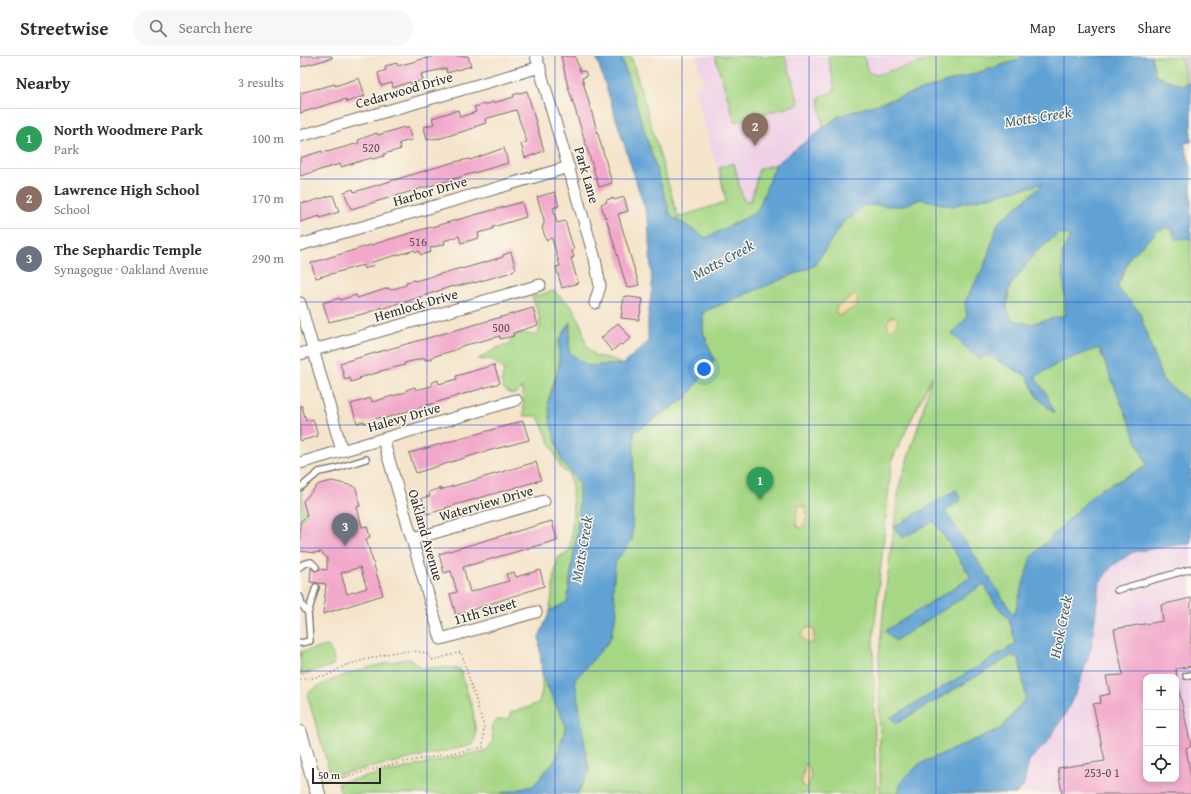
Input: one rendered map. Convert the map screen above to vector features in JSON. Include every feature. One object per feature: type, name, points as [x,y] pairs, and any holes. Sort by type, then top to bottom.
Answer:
[{"type":"street","name":"Park Lane","points":[[536,56],[595,259],[600,286],[595,303]]},
{"type":"street","name":"Cedarwood Drive","points":[[300,136],[540,67]]},
{"type":"street","name":"Harbor Drive","points":[[300,245],[569,167]]},
{"type":"street","name":"Hemlock Drive","points":[[300,354],[540,285]]},
{"type":"street","points":[[300,303],[342,451]]},
{"type":"street","name":"Halevy Drive","points":[[300,463],[516,400]]},
{"type":"street","name":"Oakland Avenue","points":[[383,439],[441,639]]},
{"type":"street","name":"Waterview Drive","points":[[413,539],[544,501]]},
{"type":"street","name":"11th Street","points":[[441,639],[536,612]]},
{"type":"street","points":[[300,733],[317,790]]},
{"type":"lane","points":[[312,459],[315,462],[318,472]]},
{"type":"lane","points":[[300,488],[318,472],[334,469],[366,459]]},
{"type":"lane","points":[[300,480],[309,480]]},
{"type":"lane","points":[[300,567],[303,564],[311,562],[316,567]]},
{"type":"lane","points":[[1117,590],[1191,569]]},
{"type":"lane","points":[[300,643],[310,641],[308,613],[316,587]]},
{"type":"lane","points":[[300,597],[302,605],[308,613]]},
{"type":"path","points":[[300,680],[328,675],[346,665],[394,652],[414,651],[426,653],[433,660],[461,652],[484,727],[483,747],[384,766],[317,790]]},
{"type":"shaded area","points":[[696,56],[1022,56],[776,164],[757,212],[728,207],[694,87],[704,83]]},
{"type":"shaded area","points":[[1181,56],[1191,56],[1191,83],[1187,84]]},
{"type":"shaded area","points":[[1191,544],[1191,794],[1025,794],[1023,787],[1029,761],[1046,744],[1065,714],[1091,647],[1100,582],[1112,566],[1133,552]]},
{"type":"green space","points":[[621,56],[631,56],[678,217],[726,202],[719,168],[734,163],[743,200],[751,201],[759,169],[776,164],[757,212],[706,238],[671,216]]},
{"type":"green space","points":[[715,56],[785,56],[799,104],[735,122]]},
{"type":"green space","points":[[828,56],[864,56],[868,72],[876,75],[943,56],[1022,56],[1018,60],[839,116],[823,128],[819,98],[835,90]]},
{"type":"green space","points":[[1151,56],[1181,56],[1187,84],[1182,85],[1156,76]]},
{"type":"green space","points":[[1045,183],[998,223],[985,264],[965,302],[968,317],[987,355],[1027,376],[1038,398],[1047,395],[1035,377],[1060,362],[1099,348],[1147,466],[1096,492],[1032,557],[1014,616],[945,511],[894,527],[902,537],[934,521],[971,577],[895,640],[984,584],[996,605],[1009,619],[1016,644],[891,718],[897,723],[1011,656],[1019,658],[1026,698],[1002,728],[919,764],[901,782],[898,794],[880,794],[879,655],[885,596],[899,486],[921,417],[932,376],[892,460],[873,641],[876,794],[577,794],[589,771],[575,680],[610,640],[617,612],[613,590],[615,563],[632,540],[634,432],[686,398],[714,360],[703,331],[703,312],[814,266],[845,220],[854,216],[862,205],[902,206],[921,199],[952,206]]},
{"type":"green space","points":[[1171,228],[1191,240],[1191,407],[1188,401],[1162,379],[1139,311],[1117,288],[1130,257],[1160,229]]},
{"type":"green space","points":[[1059,233],[1070,235],[1062,254],[1067,315],[1030,324],[1012,320],[1007,308],[1009,288],[1034,254]]},
{"type":"green space","points":[[554,291],[574,309],[582,328],[586,345],[595,356],[613,359],[620,364],[588,366],[569,352],[570,323],[559,341],[559,366],[548,402],[579,483],[579,514],[567,602],[550,611],[558,558],[570,550],[573,512],[572,487],[569,475],[561,468],[538,416],[524,416],[522,387],[519,392],[514,394],[506,391],[503,388],[502,382],[502,377],[505,370],[490,359],[478,359],[499,347],[508,345],[512,338],[519,333],[538,334],[540,320],[532,297]]},
{"type":"green space","points":[[302,492],[303,506],[307,516],[300,522],[300,494]]},
{"type":"green space","points":[[328,646],[333,655],[334,664],[329,667],[301,675],[300,652]]},
{"type":"green space","points":[[410,659],[423,669],[440,667],[460,669],[473,711],[476,735],[473,745],[331,776],[307,694],[327,682],[341,676],[386,663]]},
{"type":"green space","points":[[542,676],[566,725],[556,759],[533,786],[499,794],[341,794],[338,783],[487,750],[493,740],[491,726],[497,720],[509,719],[511,712],[527,708],[539,702],[542,690]]},
{"type":"sand","points":[[855,295],[858,298],[855,308],[840,316],[836,314],[836,307]]},
{"type":"sand","points":[[895,316],[898,320],[895,327],[889,331],[887,323],[890,318]]},
{"type":"sand","points":[[799,505],[806,507],[807,510],[806,519],[801,529],[796,525],[797,510]]},
{"type":"sand","points":[[812,627],[814,631],[814,642],[808,644],[804,641],[801,635],[806,628]]},
{"type":"sand","points":[[805,764],[809,767],[811,777],[806,789],[801,784]]},
{"type":"water","points":[[596,56],[621,56],[671,216],[706,238],[757,212],[776,164],[839,116],[1018,60],[1022,56],[1151,56],[1156,76],[1182,85],[1191,83],[1191,142],[1184,143],[1191,167],[1191,240],[1188,238],[1176,239],[1171,228],[1160,229],[1130,257],[1117,287],[1139,311],[1162,379],[1188,401],[1191,407],[1191,544],[1133,552],[1112,566],[1100,582],[1091,647],[1078,688],[1065,714],[1046,744],[1029,761],[1023,787],[1016,794],[898,794],[901,782],[919,764],[1002,728],[1026,698],[1019,658],[1011,656],[897,723],[890,718],[1016,644],[1009,619],[996,605],[984,584],[895,641],[885,631],[971,577],[934,521],[902,538],[894,527],[956,490],[961,500],[945,511],[1014,615],[1031,557],[1096,492],[1147,466],[1099,348],[1060,362],[1035,377],[1047,395],[1054,413],[1038,398],[1027,376],[987,355],[979,360],[952,334],[967,317],[965,302],[985,264],[998,223],[1044,183],[952,206],[921,199],[902,206],[862,205],[854,216],[845,220],[814,266],[703,312],[703,331],[714,360],[686,398],[634,432],[632,540],[615,563],[613,590],[617,612],[610,640],[575,680],[589,772],[577,794],[499,794],[533,786],[556,759],[566,726],[542,676],[539,637],[550,611],[567,602],[579,514],[579,483],[562,462],[551,425],[548,402],[559,366],[559,341],[570,322],[569,352],[588,366],[623,364],[648,342],[648,317],[652,288],[648,219]],"holes":[[[1059,233],[1070,236],[1062,254],[1066,315],[1030,324],[1012,320],[1007,308],[1009,288],[1034,254]]]},
{"type":"building","points":[[300,56],[332,56],[332,58],[300,67]]},
{"type":"building","points":[[436,56],[468,56],[471,66],[447,73],[446,69],[443,69],[421,74],[423,80],[411,84],[410,82],[393,88],[392,83],[381,86],[378,73],[386,70],[385,66],[397,63],[398,66]]},
{"type":"building","points":[[561,56],[575,56],[580,72],[585,71],[587,76],[582,78],[612,183],[599,187],[567,83]]},
{"type":"building","points":[[359,78],[365,96],[347,102],[346,99],[300,113],[300,93],[335,84],[335,86]]},
{"type":"building","points":[[527,91],[544,151],[525,158],[521,144],[527,142],[516,110],[485,119],[486,123],[474,128],[438,139],[427,140],[424,127],[434,124],[432,118],[458,110],[460,117],[476,112],[474,107],[514,97],[513,95]]},
{"type":"building","points":[[404,127],[405,129],[408,127],[412,140],[399,143],[401,149],[373,159],[364,160],[341,167],[340,164],[300,176],[300,158],[322,151],[323,153],[359,143],[358,140],[377,133],[378,135]]},
{"type":"building","points":[[504,148],[508,163],[351,209],[344,192],[353,189],[354,192],[454,162],[470,160]]},
{"type":"building","points":[[555,192],[559,206],[553,208],[557,223],[565,221],[574,250],[572,251],[574,257],[571,258],[578,283],[562,288],[556,267],[560,266],[552,238],[546,240],[542,227],[544,220],[537,197]]},
{"type":"building","points":[[333,195],[339,212],[300,222],[300,203],[306,203]]},
{"type":"building","points":[[624,197],[628,211],[618,214],[639,285],[627,288],[601,204],[607,202],[606,200],[613,198],[614,200]]},
{"type":"building","points":[[522,202],[526,217],[478,233],[479,238],[461,243],[459,236],[444,241],[445,244],[430,248],[431,252],[421,255],[419,251],[416,252],[415,250],[372,262],[372,266],[364,269],[363,265],[316,278],[311,263],[424,229]]},
{"type":"building","points":[[511,252],[516,269],[512,272],[474,283],[453,286],[402,303],[381,309],[381,307],[367,313],[329,322],[323,303],[356,295],[357,298],[389,288],[390,290],[406,285],[406,282],[415,281],[461,268],[462,269],[503,257],[503,255]]},
{"type":"building","points":[[624,296],[643,299],[639,320],[621,318]]},
{"type":"building","points":[[533,308],[538,325],[513,333],[514,336],[500,339],[500,336],[462,346],[455,350],[432,357],[432,359],[425,360],[425,358],[404,363],[405,365],[380,371],[351,382],[350,378],[345,380],[340,363]]},
{"type":"building","points":[[618,323],[631,338],[622,345],[620,344],[612,351],[601,338]]},
{"type":"building","points":[[494,365],[500,383],[382,419],[382,417],[364,423],[364,421],[357,423],[351,404],[371,398],[372,402],[406,392],[406,390],[415,387],[416,390],[432,386],[431,383],[438,380],[439,384],[457,379],[456,376]]},
{"type":"building","points":[[300,406],[302,406],[306,421],[313,419],[318,436],[300,441]]},
{"type":"building","points":[[523,421],[529,440],[480,453],[416,473],[409,453]]},
{"type":"building","points":[[536,462],[541,480],[427,514],[422,498],[430,496],[429,492]]},
{"type":"building","points":[[332,481],[356,488],[360,506],[357,507],[362,527],[367,526],[370,537],[366,539],[383,595],[323,614],[326,584],[310,582],[311,568],[315,571],[319,569],[327,570],[327,558],[321,552],[315,553],[300,551],[300,522],[307,516],[303,501],[319,484]],"holes":[[[360,567],[367,588],[347,594],[341,573]]]},
{"type":"building","points":[[552,521],[557,540],[463,567],[470,592],[509,581],[506,574],[514,572],[516,577],[540,570],[544,586],[456,615],[450,594],[457,592],[451,571],[444,573],[439,554]]},
{"type":"building","points":[[1191,598],[1191,666],[1176,669],[1177,674],[1143,674],[1143,782],[1179,782],[1179,690],[1191,746],[1186,748],[1191,778],[1191,794],[1062,794],[1058,768],[1105,761],[1093,704],[1101,703],[1100,696],[1110,694],[1106,676],[1123,675],[1114,629],[1163,621],[1161,605]]},
{"type":"place","name":"Lawrence High School","points":[[755,146]]},
{"type":"place","name":"North Woodmere Park","points":[[760,500]]},
{"type":"place","name":"The Sephardic Temple","points":[[345,546]]},
{"type":"water label","name":"Motts Creek","points":[[1038,117]]},
{"type":"water label","name":"Motts Creek","points":[[723,260]]},
{"type":"water label","name":"Motts Creek","points":[[582,549]]},
{"type":"water label","name":"Hook Creek","points":[[1061,627]]}]
